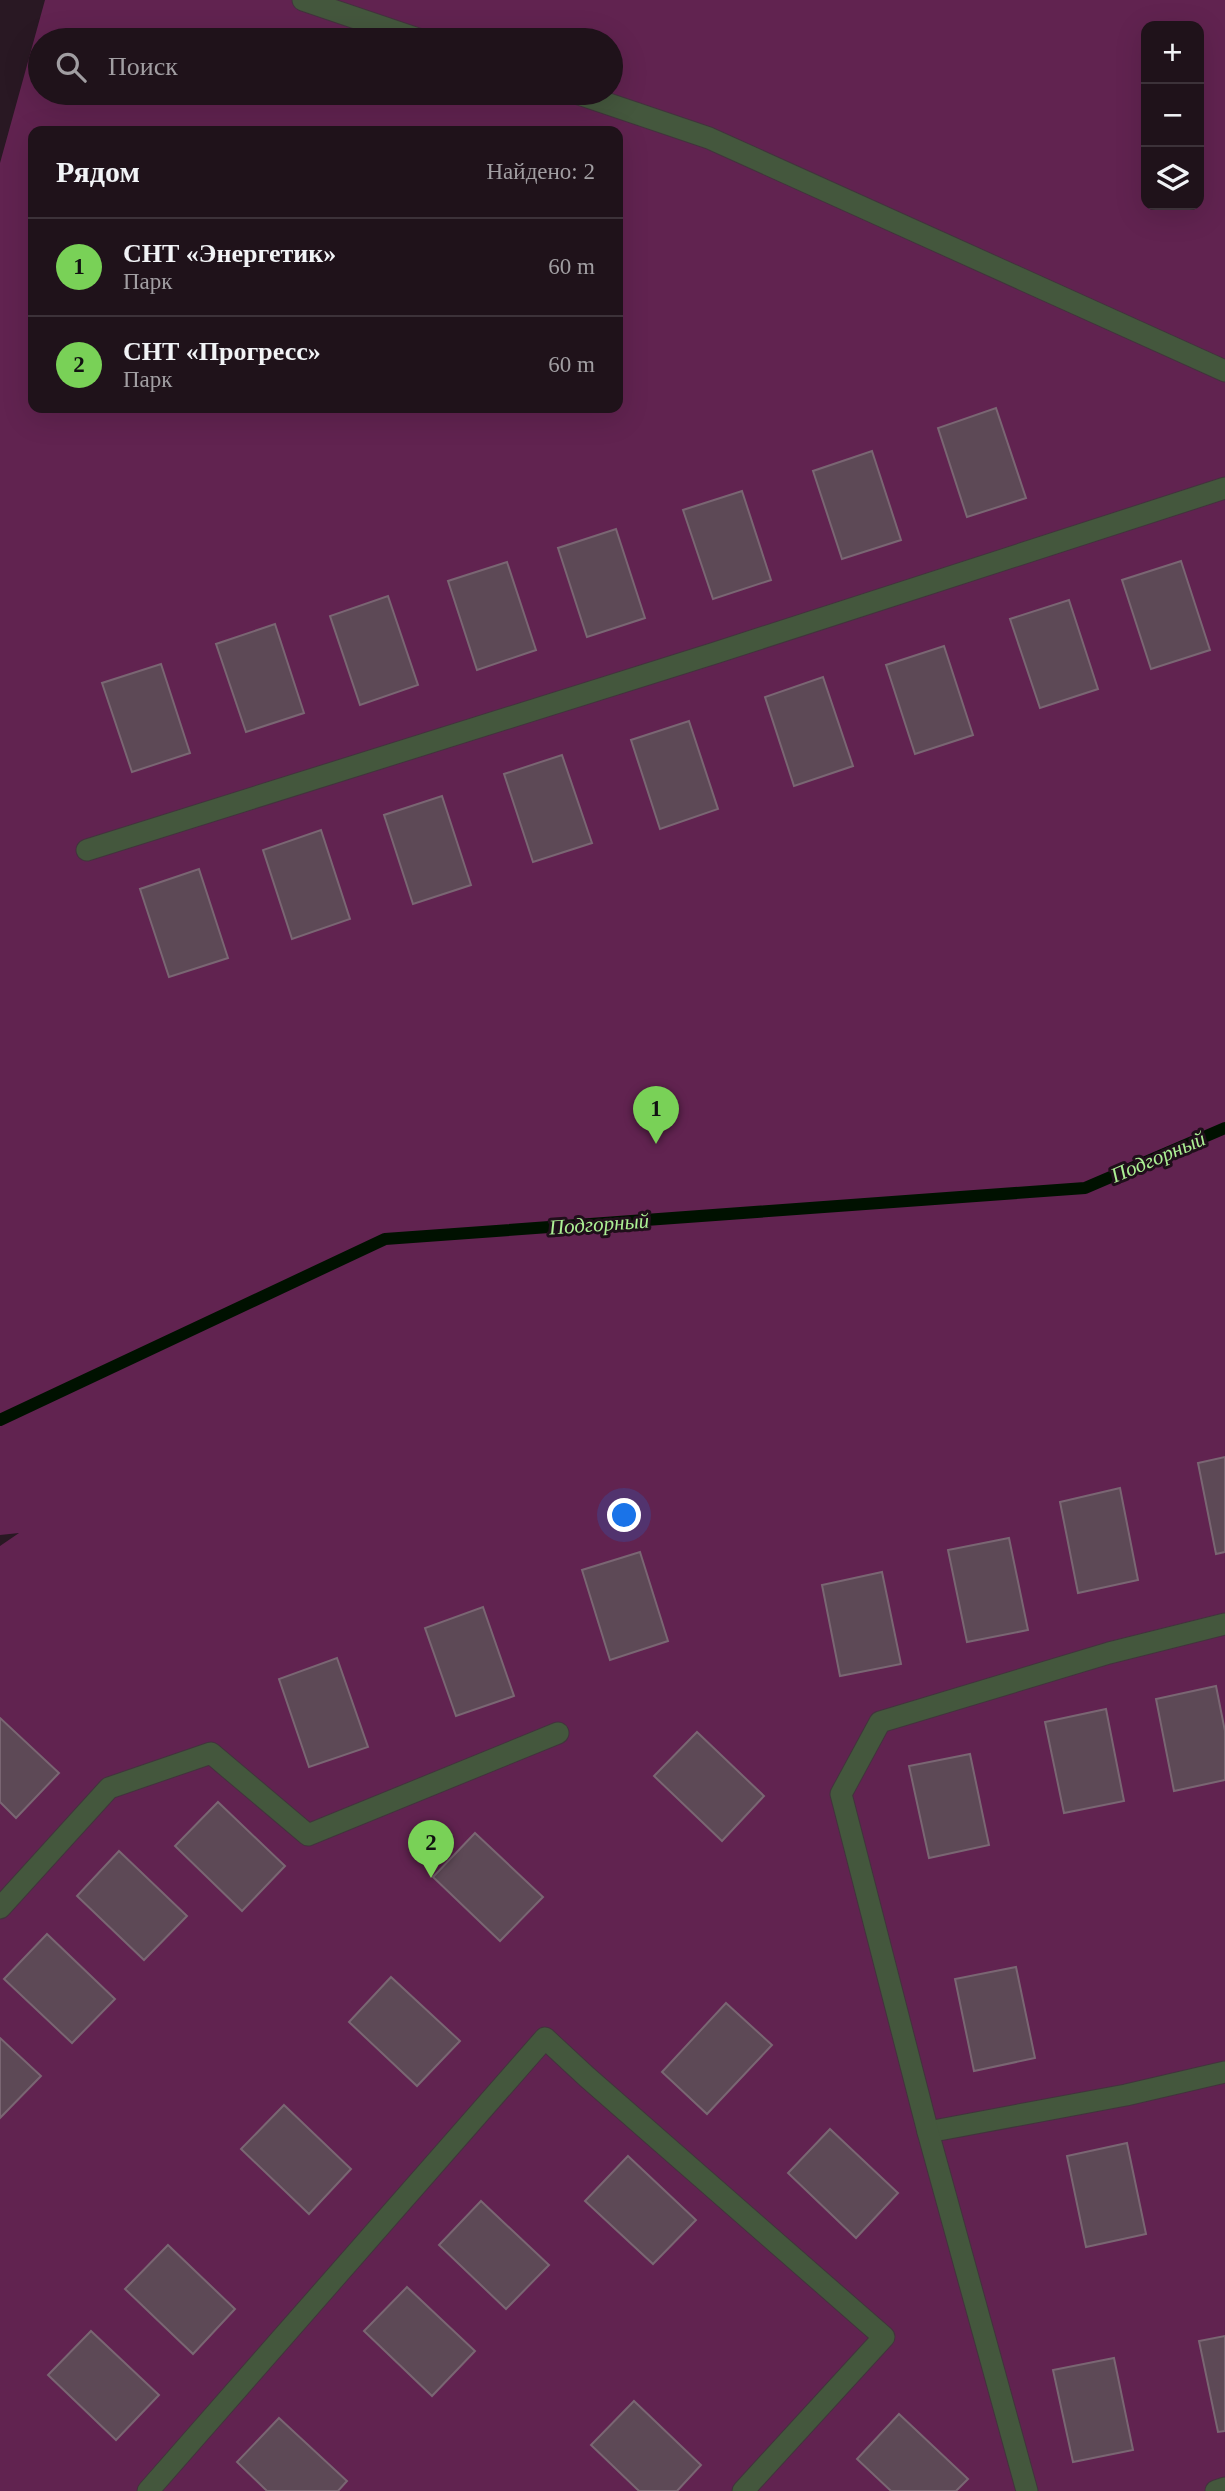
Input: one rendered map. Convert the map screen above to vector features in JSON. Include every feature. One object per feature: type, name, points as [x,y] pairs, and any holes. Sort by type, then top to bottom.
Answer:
[{"type":"street","points":[[303,0],[386,28]]},
{"type":"street","points":[[611,105],[709,138],[1225,371]]},
{"type":"street","points":[[87,850],[715,653],[1225,488]]},
{"type":"street","points":[[1027,2491],[928,2132],[841,1794],[880,1722],[1109,1653],[1225,1624]]},
{"type":"street","points":[[0,1908],[109,1788],[211,1753],[308,1836],[558,1733]]},
{"type":"street","points":[[148,2491],[545,2038],[884,2337],[743,2491]]},
{"type":"street","points":[[928,2132],[1126,2095],[1225,2072]]},
{"type":"street","points":[[1216,2491],[1225,2488]]},
{"type":"shaded area","points":[[45,0],[1225,0],[1225,2491],[0,2491],[0,1546],[19,1533],[0,1535],[0,163],[28,62],[28,105],[623,105],[623,28],[37,28]]},
{"type":"building","points":[[996,408],[1026,498],[967,517],[938,428]]},
{"type":"building","points":[[872,451],[901,540],[842,559],[813,471]]},
{"type":"building","points":[[742,491],[771,580],[713,599],[683,510]]},
{"type":"building","points":[[616,529],[645,618],[587,637],[558,548]]},
{"type":"building","points":[[1181,561],[1210,650],[1151,669],[1122,580]]},
{"type":"building","points":[[507,562],[536,650],[477,670],[448,581]]},
{"type":"building","points":[[388,596],[418,685],[360,705],[330,616]]},
{"type":"building","points":[[1069,600],[1098,689],[1040,708],[1010,619]]},
{"type":"building","points":[[275,624],[304,713],[246,732],[216,644]]},
{"type":"building","points":[[944,646],[973,735],[915,754],[886,665]]},
{"type":"building","points":[[161,664],[190,753],[132,772],[102,683]]},
{"type":"building","points":[[823,677],[853,766],[794,786],[765,697]]},
{"type":"building","points":[[689,721],[718,809],[660,829],[631,740]]},
{"type":"building","points":[[562,755],[592,843],[533,862],[504,774]]},
{"type":"building","points":[[442,796],[471,885],[413,904],[384,815]]},
{"type":"building","points":[[321,830],[350,919],[292,939],[263,850]]},
{"type":"building","points":[[199,869],[228,958],[169,977],[140,889]]},
{"type":"building","points":[[1225,1457],[1225,1552],[1216,1554],[1198,1463]]},
{"type":"building","points":[[1120,1488],[1138,1580],[1078,1593],[1060,1502]]},
{"type":"building","points":[[1009,1538],[1028,1630],[967,1642],[948,1550]]},
{"type":"building","points":[[640,1552],[668,1641],[610,1660],[582,1570]]},
{"type":"building","points":[[882,1572],[901,1664],[840,1676],[822,1585]]},
{"type":"building","points":[[483,1607],[514,1696],[456,1716],[425,1628]]},
{"type":"building","points":[[337,1658],[368,1747],[309,1767],[279,1679]]},
{"type":"building","points":[[1216,1686],[1225,1731],[1225,1780],[1174,1791],[1156,1699]]},
{"type":"building","points":[[1106,1709],[1124,1801],[1064,1813],[1045,1722]]},
{"type":"building","points":[[0,1718],[59,1773],[16,1818],[0,1802]]},
{"type":"building","points":[[697,1732],[764,1796],[722,1841],[654,1776]]},
{"type":"building","points":[[970,1754],[989,1845],[929,1858],[909,1766]]},
{"type":"building","points":[[218,1802],[285,1866],[242,1911],[175,1846]]},
{"type":"building","points":[[475,1833],[543,1897],[500,1941],[433,1877]]},
{"type":"building","points":[[119,1851],[187,1916],[144,1960],[77,1896]]},
{"type":"building","points":[[47,1934],[115,1999],[72,2043],[4,1979]]},
{"type":"building","points":[[1016,1967],[1035,2058],[974,2071],[955,1979]]},
{"type":"building","points":[[391,1977],[460,2041],[417,2086],[349,2022]]},
{"type":"building","points":[[726,2003],[772,2045],[707,2114],[662,2072]]},
{"type":"building","points":[[0,2038],[41,2076],[0,2118]]},
{"type":"building","points":[[284,2105],[351,2169],[309,2214],[241,2149]]},
{"type":"building","points":[[830,2129],[898,2193],[856,2238],[788,2173]]},
{"type":"building","points":[[1127,2143],[1146,2234],[1086,2247],[1067,2156]]},
{"type":"building","points":[[628,2156],[696,2220],[653,2264],[585,2201]]},
{"type":"building","points":[[481,2201],[549,2265],[506,2309],[439,2245]]},
{"type":"building","points":[[168,2245],[235,2309],[193,2354],[125,2289]]},
{"type":"building","points":[[407,2287],[475,2351],[432,2396],[364,2331]]},
{"type":"building","points":[[91,2331],[159,2395],[116,2440],[48,2375]]},
{"type":"building","points":[[1225,2336],[1225,2431],[1218,2432],[1199,2341]]},
{"type":"building","points":[[1114,2358],[1133,2450],[1073,2462],[1053,2370]]},
{"type":"building","points":[[634,2401],[701,2465],[677,2491],[639,2491],[591,2445]]},
{"type":"building","points":[[899,2414],[968,2479],[956,2491],[891,2491],[857,2459]]},
{"type":"building","points":[[279,2418],[347,2481],[338,2491],[267,2491],[237,2462]]},
{"type":"waterway","name":"Подгорный","points":[[0,1420],[385,1239],[1085,1188],[1225,1128]]},
{"type":"place","name":"СНТ «Энергетик»","points":[[656,1144]]},
{"type":"place","name":"СНТ «Прогресс»","points":[[431,1878]]}]
